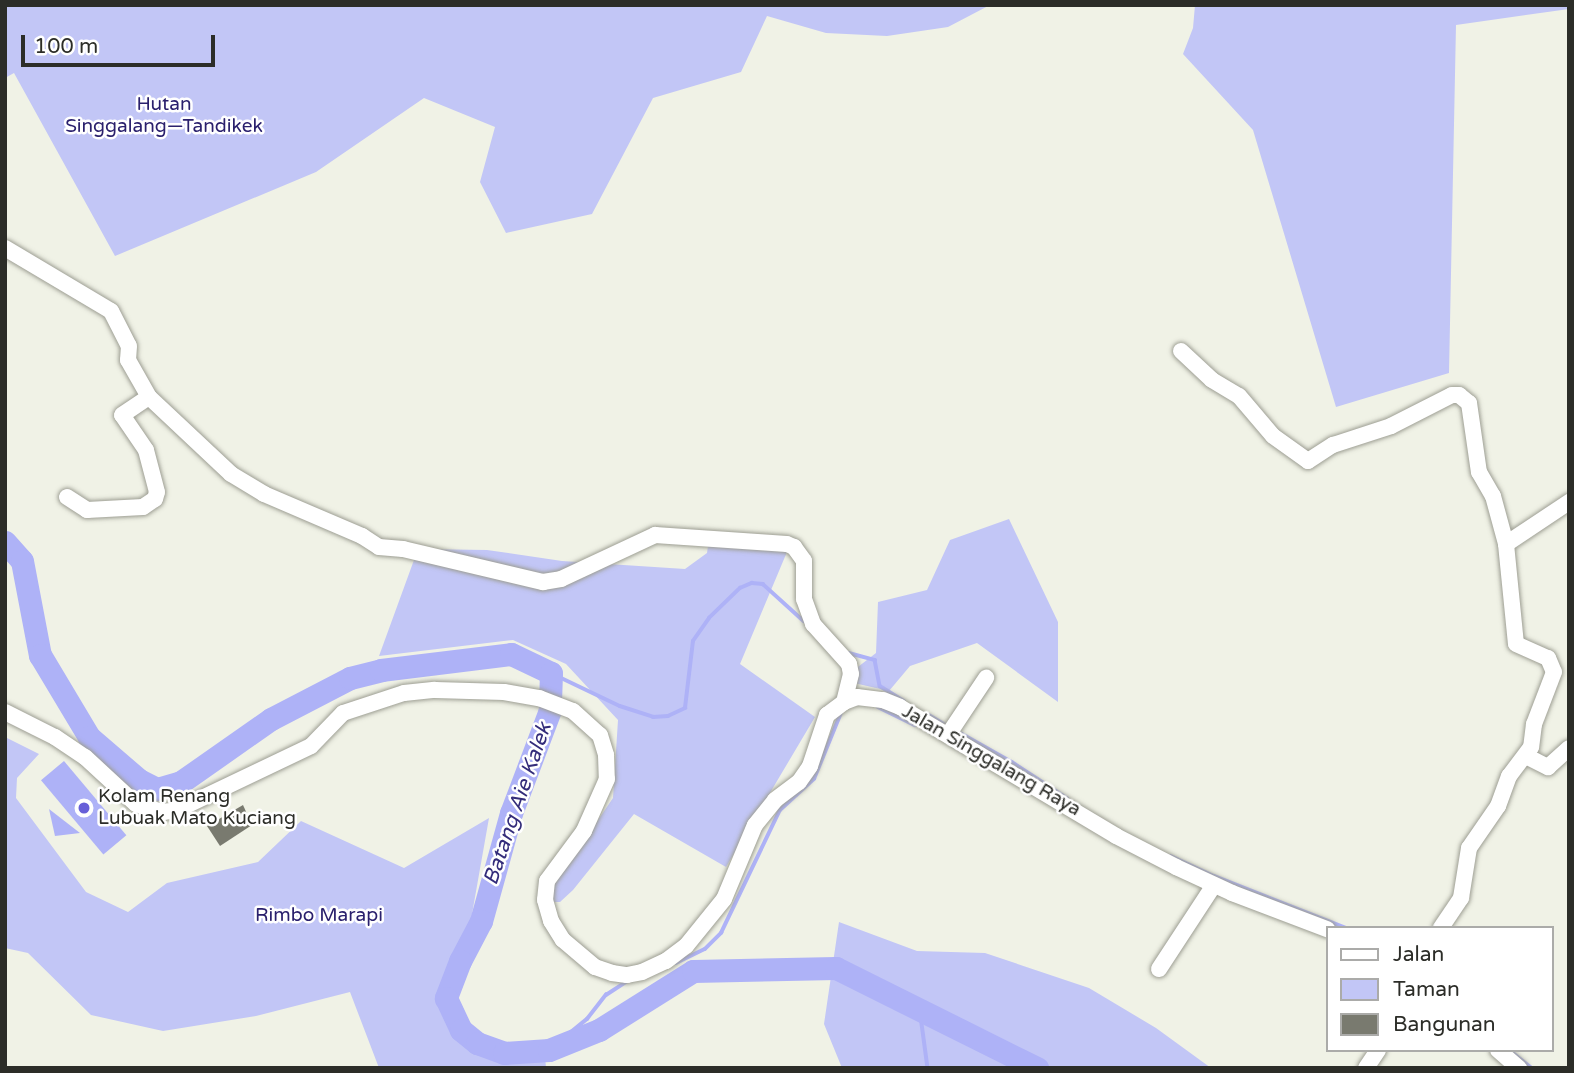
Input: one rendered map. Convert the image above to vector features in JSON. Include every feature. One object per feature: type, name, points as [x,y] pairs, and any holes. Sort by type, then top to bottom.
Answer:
[{"type":"street","points":[[5,248],[111,311],[129,346],[128,360],[149,397],[231,474],[264,494],[362,536],[379,547],[403,549],[543,582],[561,579],[655,535],[787,544],[800,553],[804,561],[804,599],[813,624],[849,664],[851,674],[844,702],[827,715],[820,731],[818,748],[799,782],[775,800],[755,825],[724,899],[686,946],[666,961],[627,975],[595,967],[579,956],[563,940],[551,921],[545,900],[547,881],[583,831],[607,779],[606,755],[600,735],[580,716],[561,707],[539,698],[503,692],[435,690],[374,701],[344,713],[311,746],[177,810],[163,812],[136,804],[85,757],[55,737],[5,712]]},
{"type":"street","points":[[1181,351],[1212,380],[1239,396],[1273,436],[1308,461],[1334,445],[1391,426],[1452,395],[1464,398],[1472,408],[1479,472],[1493,496],[1506,544],[1517,644],[1549,657],[1554,666],[1526,757],[1509,776],[1498,806],[1469,848],[1461,898],[1442,926]]},
{"type":"street","points":[[67,497],[87,510],[143,507],[155,499],[157,492],[146,450],[122,415],[149,397]]},
{"type":"street","points":[[1506,544],[1569,502]]},
{"type":"street","points":[[948,735],[986,678]]},
{"type":"street","name":"Jalan Singgalang Raya","points":[[844,702],[857,697],[883,700],[948,735],[1116,836],[1214,886],[1326,929]]},
{"type":"street","points":[[1526,757],[1548,767],[1569,748]]},
{"type":"street","points":[[1159,969],[1214,886]]},
{"type":"street","points":[[1366,1068],[1377,1052]]},
{"type":"street","points":[[1500,1052],[1519,1068]]},
{"type":"green space","name":"Hutan Singgalang—Tandikek","points":[[5,5],[990,5],[948,27],[887,36],[826,33],[767,16],[741,72],[653,98],[592,214],[506,233],[480,182],[495,127],[424,98],[316,172],[115,256],[14,73],[5,78]]},
{"type":"green space","points":[[1195,5],[1569,5],[1569,9],[1456,25],[1449,373],[1336,407],[1253,130],[1183,54],[1193,28]]},
{"type":"green space","points":[[1009,519],[1058,622],[1058,702],[977,643],[910,666],[889,691],[841,680],[876,653],[878,602],[927,590],[950,540]]},
{"type":"green space","points":[[710,532],[792,540],[740,664],[815,717],[726,867],[634,814],[573,890],[560,902],[550,902],[553,886],[613,798],[618,720],[566,664],[513,640],[379,656],[418,549],[487,550],[562,561],[685,569],[707,553]]},
{"type":"green space","name":"Rimbo Marapi","points":[[5,737],[39,754],[17,778],[16,798],[86,892],[128,912],[167,883],[258,862],[301,821],[404,868],[489,818],[469,931],[443,1005],[454,1025],[479,1047],[511,1058],[545,1056],[546,1068],[379,1068],[350,992],[256,1016],[163,1031],[91,1015],[28,953],[5,948]]},
{"type":"green space","points":[[839,922],[917,951],[985,953],[1089,988],[1156,1028],[1211,1068],[842,1068],[824,1024]]},
{"type":"shaded area","name":"Kolam Renang Lubuak Mato Kuciang","points":[[64,761],[126,835],[103,855],[41,780]]},
{"type":"shaded area","points":[[49,809],[80,833],[55,836]]},
{"type":"building","points":[[243,805],[252,825],[220,846],[207,826]]},
{"type":"waterway","name":"Batang Aie Kalek","points":[[5,542],[22,561],[40,655],[89,737],[139,780],[157,789],[181,782],[271,719],[350,678],[381,670],[511,654],[551,673],[550,710],[511,813],[481,921],[460,961],[446,998],[461,1030],[477,1043],[504,1053],[549,1050],[599,1030],[693,971],[836,968],[1037,1068]]},
{"type":"waterway","points":[[551,673],[620,706],[653,717],[668,716],[685,708],[693,641],[709,618],[740,588],[752,583],[763,584],[804,621]]},
{"type":"waterway","points":[[849,653],[875,660],[880,686],[904,701]]},
{"type":"waterway","points":[[878,707],[915,725]]},
{"type":"waterway","points":[[676,963],[705,949],[721,933],[780,810],[814,779],[841,713]]},
{"type":"waterway","points":[[929,715],[947,726]]},
{"type":"waterway","points":[[957,731],[1012,762],[1067,798]]},
{"type":"waterway","points":[[1171,856],[1214,876],[1341,926]]},
{"type":"waterway","points":[[549,1050],[587,1019],[606,995],[626,982]]},
{"type":"waterway","points":[[920,1009],[928,1068]]},
{"type":"waterway","points":[[1512,1052],[1532,1068]]},
{"type":"place","name":"Kolam Renang Lubuak Mato Kuciang","points":[[84,808]]}]
